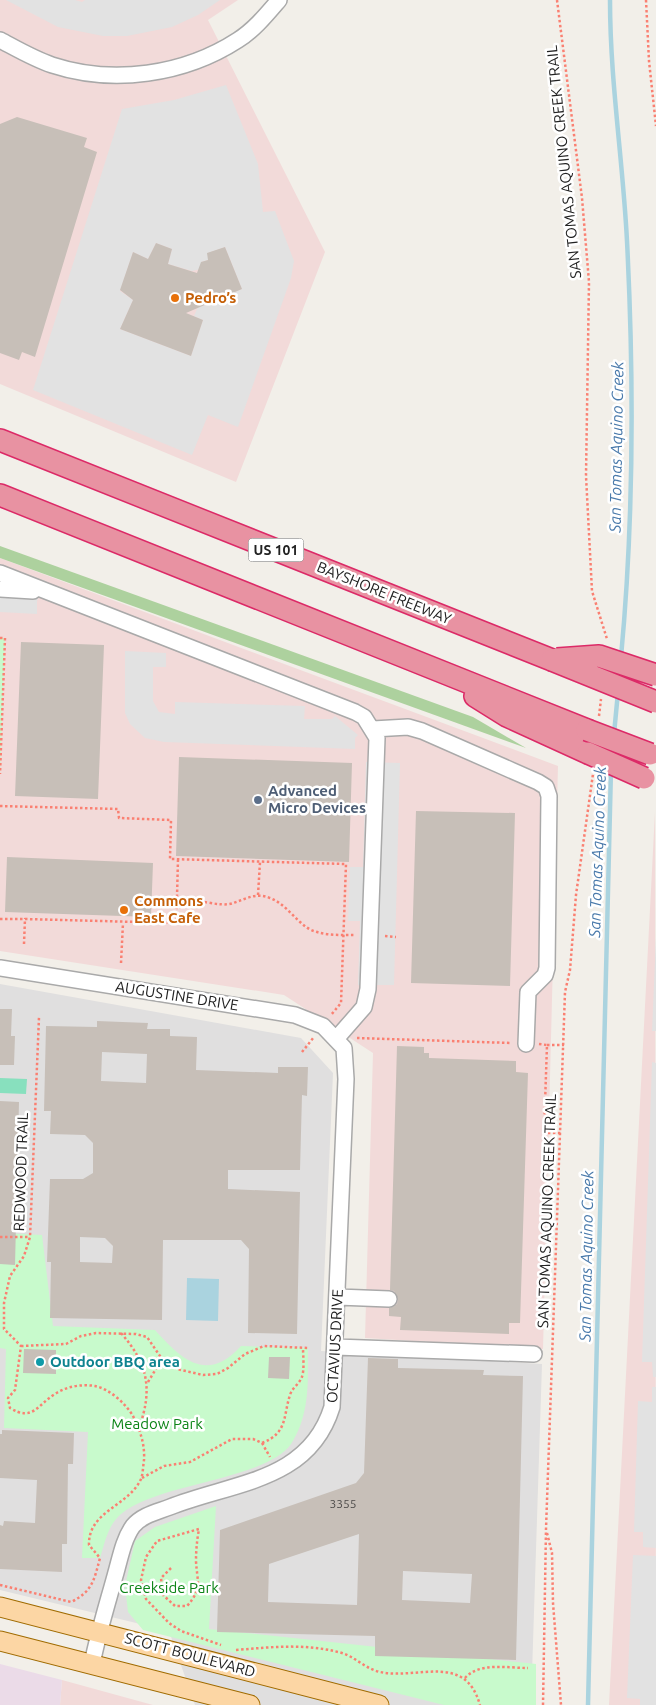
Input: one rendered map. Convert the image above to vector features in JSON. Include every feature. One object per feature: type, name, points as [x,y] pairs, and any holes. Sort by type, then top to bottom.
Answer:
[{"type":"highway","name":"BAYSHORE FREEWAY","points":[[0,440],[656,702]]},
{"type":"highway","points":[[0,495],[653,755]]},
{"type":"highway","points":[[552,660],[599,656],[656,674]]},
{"type":"highway","points":[[430,667],[507,716],[650,781]]},
{"type":"main road","name":"SCOTT BOULEVARD","points":[[0,1607],[99,1631],[379,1705]]},
{"type":"main road","points":[[0,1641],[250,1705]]},
{"type":"street","points":[[0,40],[37,59],[79,72],[110,76],[157,72],[198,61],[239,40],[279,0]]},
{"type":"street","points":[[0,573],[355,712],[364,717],[373,729],[377,738],[368,989],[364,1007],[340,1043]]},
{"type":"street","points":[[0,589],[42,591]]},
{"type":"street","points":[[373,729],[408,727],[422,731],[546,787],[549,796],[547,968],[545,975],[528,992],[526,1044]]},
{"type":"street","name":"AUGUSTINE DRIVE","points":[[0,968],[295,1015],[323,1026],[340,1043]]},
{"type":"street","name":"OCTAVIUS DRIVE","points":[[92,1664],[99,1631],[127,1536],[134,1525],[147,1516],[176,1504],[278,1471],[301,1458],[322,1434],[332,1408],[336,1347],[346,1079],[340,1043]]},
{"type":"street","points":[[338,1298],[389,1299]]},
{"type":"street","points":[[336,1347],[534,1354]]},
{"type":"path","name":"SAN TOMAS AQUINO CREEK TRAIL","points":[[557,0],[582,198],[589,282],[586,467],[591,532]]},
{"type":"path","points":[[646,0],[649,61],[656,126]]},
{"type":"path","points":[[0,638],[4,638],[0,774]]},
{"type":"path","points":[[0,806],[118,809],[118,818],[171,820],[170,859],[346,864],[341,1003],[302,1052]]},
{"type":"path","points":[[0,919],[176,924],[178,859]]},
{"type":"path","points":[[258,895],[260,862]]},
{"type":"path","points":[[177,897],[232,904],[241,899],[258,895],[270,898],[281,904],[307,928],[322,933],[396,937]]},
{"type":"path","name":"SAN TOMAS AQUINO CREEK TRAIL","points":[[543,1705],[546,1529],[565,992],[570,970],[576,895]]},
{"type":"path","points":[[24,944],[25,920]]},
{"type":"path","points":[[121,963],[123,923]]},
{"type":"path","name":"REDWOOD TRAIL","points":[[21,1346],[2,1329],[4,1303],[10,1276],[24,1256],[30,1237],[39,1016]]},
{"type":"path","points":[[340,1043],[358,1037],[564,1045]]},
{"type":"path","points":[[547,1045],[544,1133],[561,1133]]},
{"type":"path","points":[[0,1237],[30,1237]]},
{"type":"path","points":[[142,1478],[144,1448],[139,1429],[126,1404],[100,1387],[86,1385],[71,1387],[55,1394],[39,1408],[28,1414],[17,1412],[10,1408],[8,1398],[15,1390],[21,1346],[66,1344],[81,1336],[96,1333],[121,1333],[147,1337],[162,1359],[177,1369],[203,1375],[223,1371],[245,1354],[264,1346],[308,1348]]},
{"type":"path","points":[[121,1333],[143,1363],[148,1384],[144,1415],[139,1429]]},
{"type":"path","points":[[0,1585],[71,1602],[82,1596],[92,1586],[100,1558],[88,1545],[88,1537],[102,1515],[134,1490],[142,1478],[164,1466],[190,1462],[232,1439],[253,1439],[262,1443],[270,1440],[283,1425],[288,1413],[291,1391],[302,1378],[303,1348]]},
{"type":"path","points":[[148,1384],[162,1359]]},
{"type":"path","points":[[171,1568],[161,1578],[163,1595],[175,1606],[187,1606],[196,1596],[200,1582],[196,1564],[198,1529],[157,1541],[146,1558],[141,1580],[146,1599],[169,1623],[181,1631],[227,1647]]},
{"type":"path","name":"SAN TOMAS AQUINO CREEK TRAIL","points":[[546,1529],[552,1553],[552,1603],[561,1705]]},
{"type":"path","points":[[235,1650],[298,1645],[343,1654],[377,1672],[397,1674],[428,1670],[445,1671],[465,1678],[476,1690],[480,1705]]},
{"type":"path","points":[[465,1678],[471,1672],[480,1668],[528,1668]]},
{"type":"shaded area","points":[[0,0],[238,0],[208,20],[325,252],[236,482],[0,384]]},
{"type":"shaded area","points":[[6,0],[75,0],[82,2],[85,0],[220,0],[198,15],[172,27],[127,36],[103,36],[58,27]]},
{"type":"shaded area","name":"Pedro’s","points":[[226,85],[258,164],[263,212],[275,211],[294,261],[291,278],[238,427],[208,415],[192,455],[33,390],[122,109],[174,100]],"holes":[[[156,243],[172,249],[168,264],[192,271],[201,269],[201,262],[208,260],[208,253],[225,247],[242,289],[203,306],[200,302],[194,316],[203,320],[191,356],[120,329],[133,300],[120,291],[133,252],[148,259]]]},
{"type":"shaded area","points":[[0,558],[558,766],[543,1349],[365,1338],[373,1053],[284,995],[0,951]]},
{"type":"shaded area","points":[[0,564],[45,581],[37,601],[37,614],[0,612]]},
{"type":"shaded area","points":[[125,651],[166,653],[166,667],[153,667],[153,701],[159,712],[175,714],[175,702],[305,706],[304,719],[332,719],[335,716],[358,735],[355,738],[355,749],[164,742],[145,738],[130,724],[125,713]]},
{"type":"shaded area","points":[[366,762],[400,763],[394,985],[358,985],[360,921],[348,921],[350,867],[363,867]]},
{"type":"shaded area","points":[[655,812],[656,1705],[609,1705]]},
{"type":"shaded area","points":[[656,937],[656,1031],[652,1031]]},
{"type":"shaded area","points":[[0,984],[301,1038],[333,1073],[321,1351],[542,1364],[531,1705],[195,1705],[169,1631],[0,1590]]},
{"type":"shaded area","points":[[652,1062],[656,1063],[656,1377],[653,1377],[652,1362],[642,1362]]},
{"type":"shaded area","points":[[652,1387],[656,1387],[656,1548],[643,1547],[643,1532],[634,1532],[638,1401],[652,1402]]},
{"type":"shaded area","points":[[633,1555],[656,1556],[656,1705],[640,1705],[640,1699],[627,1698]]},
{"type":"shaded area","points":[[0,1664],[62,1680],[60,1705],[0,1705]]},
{"type":"shaded area","points":[[62,1680],[153,1705],[60,1705]]},
{"type":"green space","points":[[0,546],[473,717],[526,748],[0,558]]},
{"type":"green space","points":[[0,638],[5,638],[0,774]]},
{"type":"green space","points":[[0,1078],[27,1079],[26,1094],[0,1093]]},
{"type":"green space","name":"Meadow Park","points":[[0,1233],[42,1235],[53,1326],[155,1330],[185,1358],[195,1363],[206,1365],[217,1364],[229,1357],[241,1346],[308,1348],[308,1385],[305,1410],[291,1444],[278,1456],[259,1466],[159,1495],[138,1504],[121,1514],[113,1523],[100,1558],[82,1558],[88,1432],[4,1428],[6,1349],[0,1348]]},
{"type":"green space","name":"Creekside Park","points":[[216,1506],[209,1629],[536,1664],[536,1705],[444,1705],[143,1630],[128,1612],[125,1586],[135,1541],[155,1527]]},
{"type":"water","points":[[187,1278],[219,1279],[218,1321],[186,1320]]},
{"type":"building","points":[[17,117],[87,138],[84,147],[97,152],[35,357],[22,352],[19,360],[0,353],[0,124]]},
{"type":"building","name":"Pedro’s","points":[[156,243],[172,249],[168,264],[197,273],[201,262],[208,260],[207,253],[225,247],[242,289],[186,313],[203,320],[191,356],[120,329],[133,300],[120,290],[133,252],[148,259]]},
{"type":"building","points":[[21,642],[104,645],[98,799],[15,796]]},
{"type":"building","points":[[179,757],[352,763],[349,862],[176,856]]},
{"type":"building","points":[[416,811],[515,813],[510,986],[411,983]]},
{"type":"building","points":[[7,857],[153,863],[151,917],[5,912]]},
{"type":"building","points":[[0,1009],[12,1009],[11,1036],[15,1036],[14,1065],[0,1065]]},
{"type":"building","points":[[97,1021],[148,1023],[147,1029],[170,1029],[170,1036],[197,1037],[196,1070],[278,1073],[278,1067],[308,1067],[307,1096],[302,1095],[300,1170],[228,1170],[228,1189],[300,1192],[297,1334],[248,1333],[249,1249],[241,1240],[163,1240],[162,1320],[50,1318],[51,1262],[47,1262],[50,1179],[83,1179],[93,1173],[93,1143],[85,1135],[50,1134],[51,1111],[44,1111],[46,1026],[97,1027]],"holes":[[[102,1052],[147,1054],[146,1083],[101,1081]],[[80,1237],[105,1238],[113,1246],[112,1263],[80,1262]]]},
{"type":"building","points":[[397,1046],[424,1047],[424,1053],[429,1053],[429,1058],[516,1061],[516,1072],[528,1073],[520,1323],[509,1323],[509,1334],[400,1330],[401,1317],[389,1316],[389,1308],[397,1304],[398,1299],[394,1291],[390,1290]]},
{"type":"building","points":[[0,1101],[19,1102],[15,1265],[0,1264]]},
{"type":"building","name":"Outdoor BBQ area","points":[[24,1349],[56,1350],[56,1374],[23,1373]]},
{"type":"building","points":[[269,1357],[290,1357],[289,1379],[268,1378]]},
{"type":"building","points":[[368,1358],[398,1359],[398,1368],[484,1370],[483,1375],[523,1376],[516,1660],[375,1656],[375,1636],[217,1632],[220,1530],[356,1483],[364,1473]],"holes":[[[359,1534],[357,1605],[268,1602],[269,1564]],[[403,1571],[472,1574],[470,1603],[402,1600]]]},
{"type":"building","points":[[2,1430],[74,1433],[73,1464],[68,1464],[67,1544],[62,1544],[62,1572],[0,1569],[0,1525],[3,1526],[4,1521],[35,1523],[37,1480],[0,1478],[0,1434],[2,1434]]},
{"type":"waterway","name":"San Tomas Aquino Creek","points":[[610,0],[614,91],[627,241],[632,397],[628,553],[621,657]]},
{"type":"waterway","name":"San Tomas Aquino Creek","points":[[614,734],[618,692]]},
{"type":"waterway","name":"San Tomas Aquino Creek","points":[[588,1705],[611,769]]},
{"type":"place","name":"Pedro’s","points":[[175,298]]},
{"type":"place","name":"Advanced Micro Devices","points":[[258,800]]},
{"type":"place","name":"Commons East Cafe","points":[[124,910]]},
{"type":"place","name":"Outdoor BBQ area","points":[[40,1362]]}]
